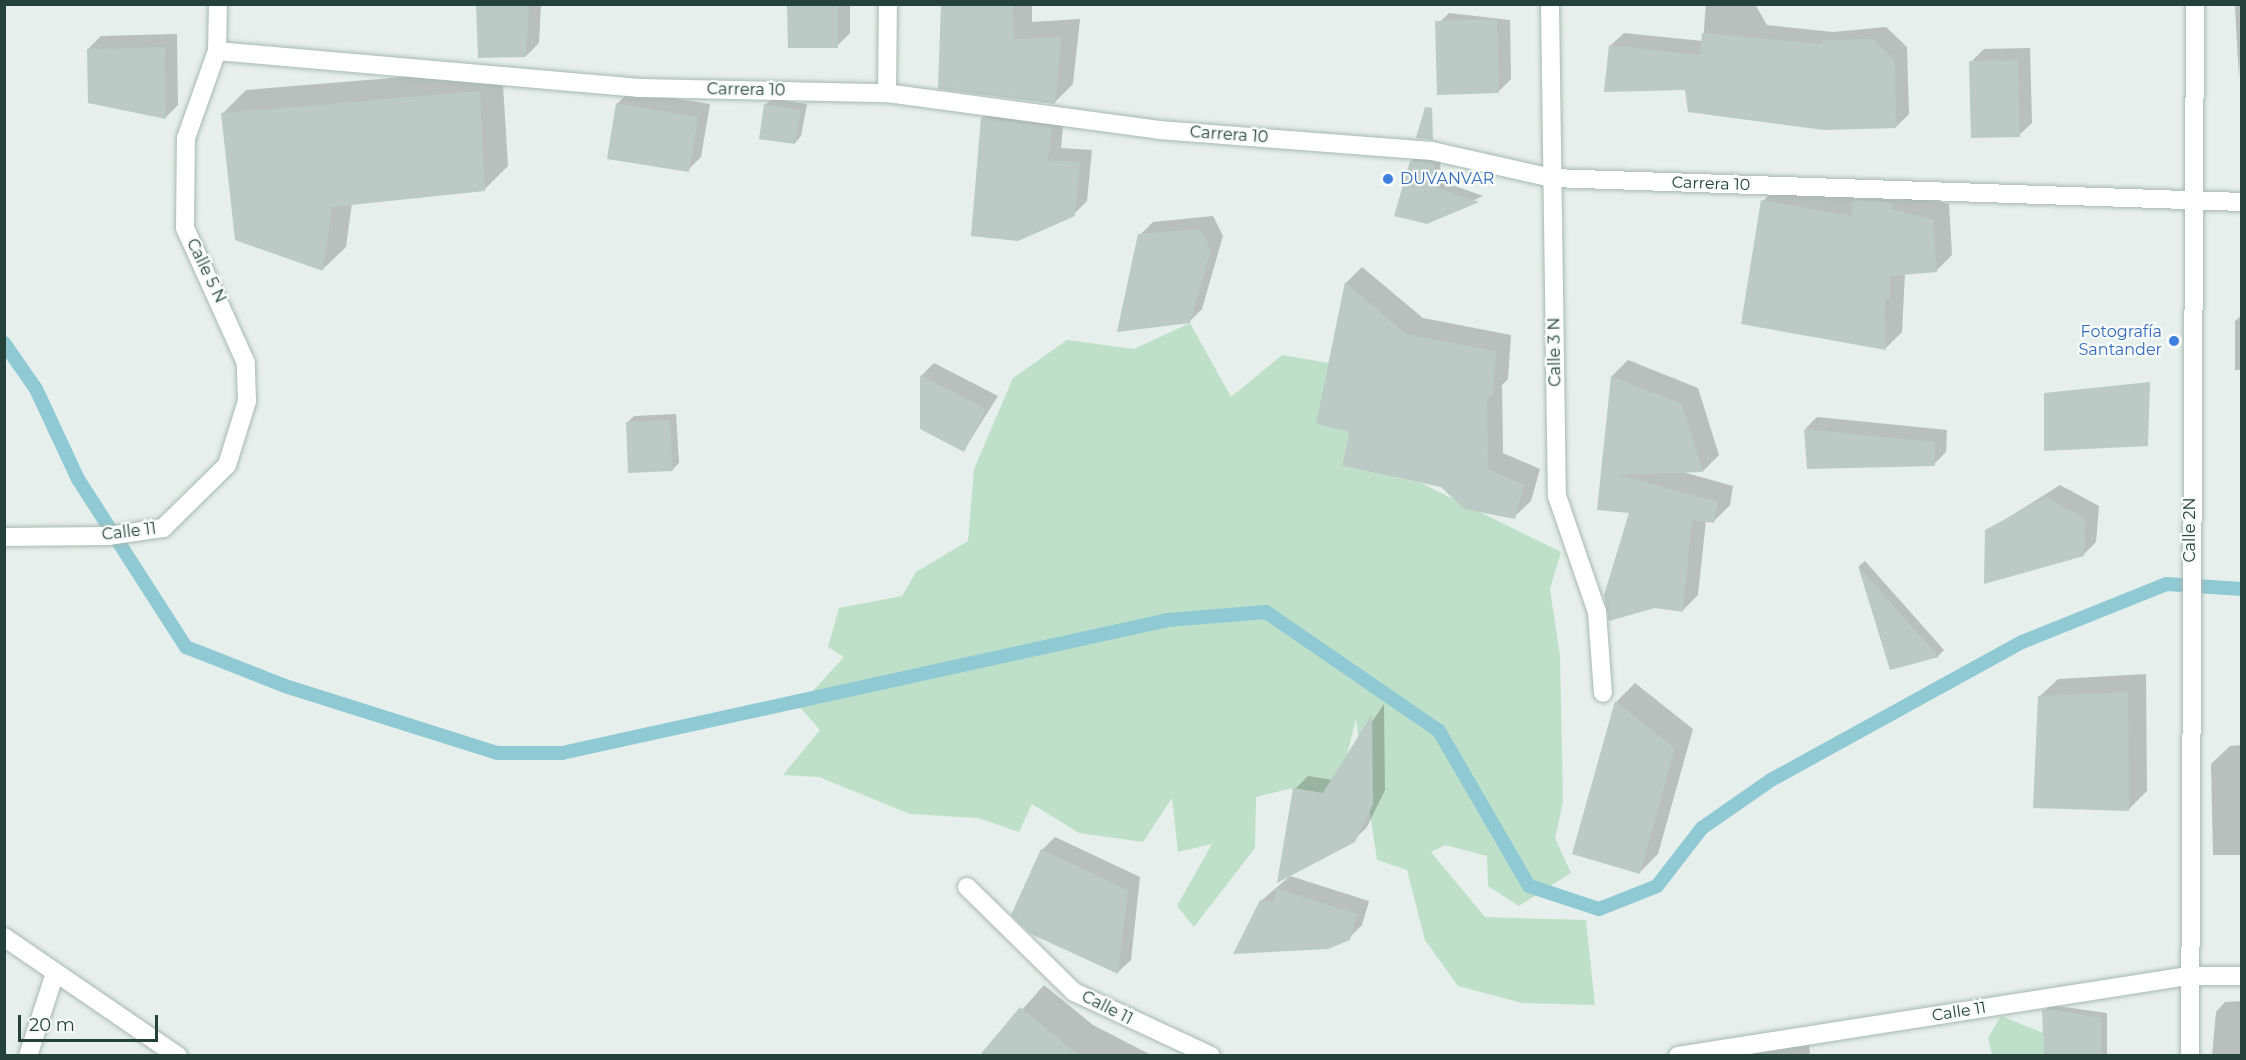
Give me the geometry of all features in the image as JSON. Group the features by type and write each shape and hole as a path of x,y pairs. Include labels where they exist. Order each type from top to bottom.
{"street":[{"name":"Calle 5 N","path":"218,4 217,51 186,138 185,228 246,363 247,401 227,465"},
{"path":"887,93 888,4"},
{"name":"Calle 3 N","path":"1550,4 1557,496 1597,612 1603,693"},
{"name":"Calle 2N","path":"2190,1056 2187,976 2195,4"},
{"name":"Carrera 10","path":"217,51 639,88 887,93 1159,130 1432,151 1552,178 2241,202"},
{"name":"Calle 11","path":"4,537 108,536 163,528 227,465"},
{"name":"Calle 11","path":"967,887 1074,992 1211,1056"},
{"path":"4,937 178,1056"},
{"path":"28,1056 55,973"},
{"name":"Calle 11","path":"1678,1056 2187,976 2241,976"}],"green space":[{"path":"1190,323 1231,397 1282,355 1329,363 1317,424 1349,432 1342,466 1421,483 1561,552 1550,589 1560,656 1563,802 1555,838 1571,873 1519,906 1488,886 1487,856 1445,845 1431,852 1485,917 1586,920 1595,1005 1522,1003 1458,986 1425,940 1407,870 1377,860 1356,719 1347,755 1323,793 1293,788 1256,797 1255,848 1194,927 1177,906 1212,844 1178,852 1172,798 1143,842 1079,833 1032,804 1019,832 978,818 910,814 819,777 783,775 820,730 799,706 844,657 828,647 839,608 902,596 916,572 968,541 974,469 1013,378 1067,340 1134,349"},
{"path":"2001,1016 2043,1033 2044,1055 1992,1055 1988,1038"}],"building":[{"path":"476,4 529,4 526,57 478,58"},
{"path":"787,4 838,4 838,48 788,48"},
{"path":"941,4 1013,4 1014,39 1062,37 1055,104 938,89"},
{"path":"1497,19 1499,93 1437,95 1435,21"},
{"path":"1702,33 1823,44 1823,40 1873,39 1895,60 1896,128 1824,130 1688,112 1685,90 1604,92 1609,45 1700,55"},
{"path":"165,47 166,119 88,103 87,49"},
{"path":"2018,60 2020,137 1971,138 1969,61"},
{"path":"480,91 485,191 332,207 323,271 235,240 221,113"},
{"path":"616,103 698,117 689,172 607,159"},
{"path":"764,104 801,110 795,144 759,139"},
{"path":"1425,107 1432,108 1433,140 1416,138"},
{"path":"981,117 1052,127 1048,160 1080,162 1075,216 1018,241 971,236"},
{"path":"1410,161 1434,163 1435,187 1479,202 1427,224 1394,216"},
{"path":"1761,200 1851,216 1853,200 1867,200 1892,203 1892,209 1933,220 1937,272 1890,276 1890,299 1885,298 1886,350 1741,324"},
{"path":"1200,229 1211,250 1190,323 1117,332 1138,234"},
{"path":"1345,282 1406,334 1496,351 1493,396 1487,397 1488,469 1524,485 1515,519 1464,509 1441,487 1342,466 1349,432 1316,424"},
{"path":"920,375 986,409 964,452 920,429"},
{"path":"1611,376 1682,404 1703,472 1620,475 1718,502 1714,523 1692,520 1683,612 1655,608 1609,621 1604,595 1629,513 1597,510"},
{"path":"2150,382 2148,446 2044,451 2044,393"},
{"path":"670,420 673,471 628,473 626,422"},
{"path":"1804,429 1935,442 1935,466 1807,469"},
{"path":"2046,497 2086,519 2084,556 1984,584 1985,530"},
{"path":"1858,566 1939,657 1890,670"},
{"path":"2128,692 2129,811 2033,808 2038,696"},
{"path":"1615,701 1675,748 1640,874 1572,854"},
{"path":"1372,714 1373,804 1355,842 1277,883 1293,788 1323,793"},
{"path":"1041,849 1128,890 1118,974 1031,934 1011,915"},
{"path":"1276,888 1357,914 1350,940 1328,949 1233,954 1260,900 1274,902"},
{"path":"1020,1007 1080,1056 979,1056"},
{"path":"2052,1009 2101,1018 2101,1056 2044,1056 2042,1010"}],"waterway":[{"path":"4,343 36,389 78,479 186,647 285,686 498,753 562,753 1168,620 1266,612 1439,731 1529,886 1599,909 1657,886 1702,828 1771,780 2022,642 2166,584 2242,589"}],"place":[{"name":"DUVANVAR","path":"1388,179"},
{"name":"Fotografía Santander","path":"2174,341"}]}
